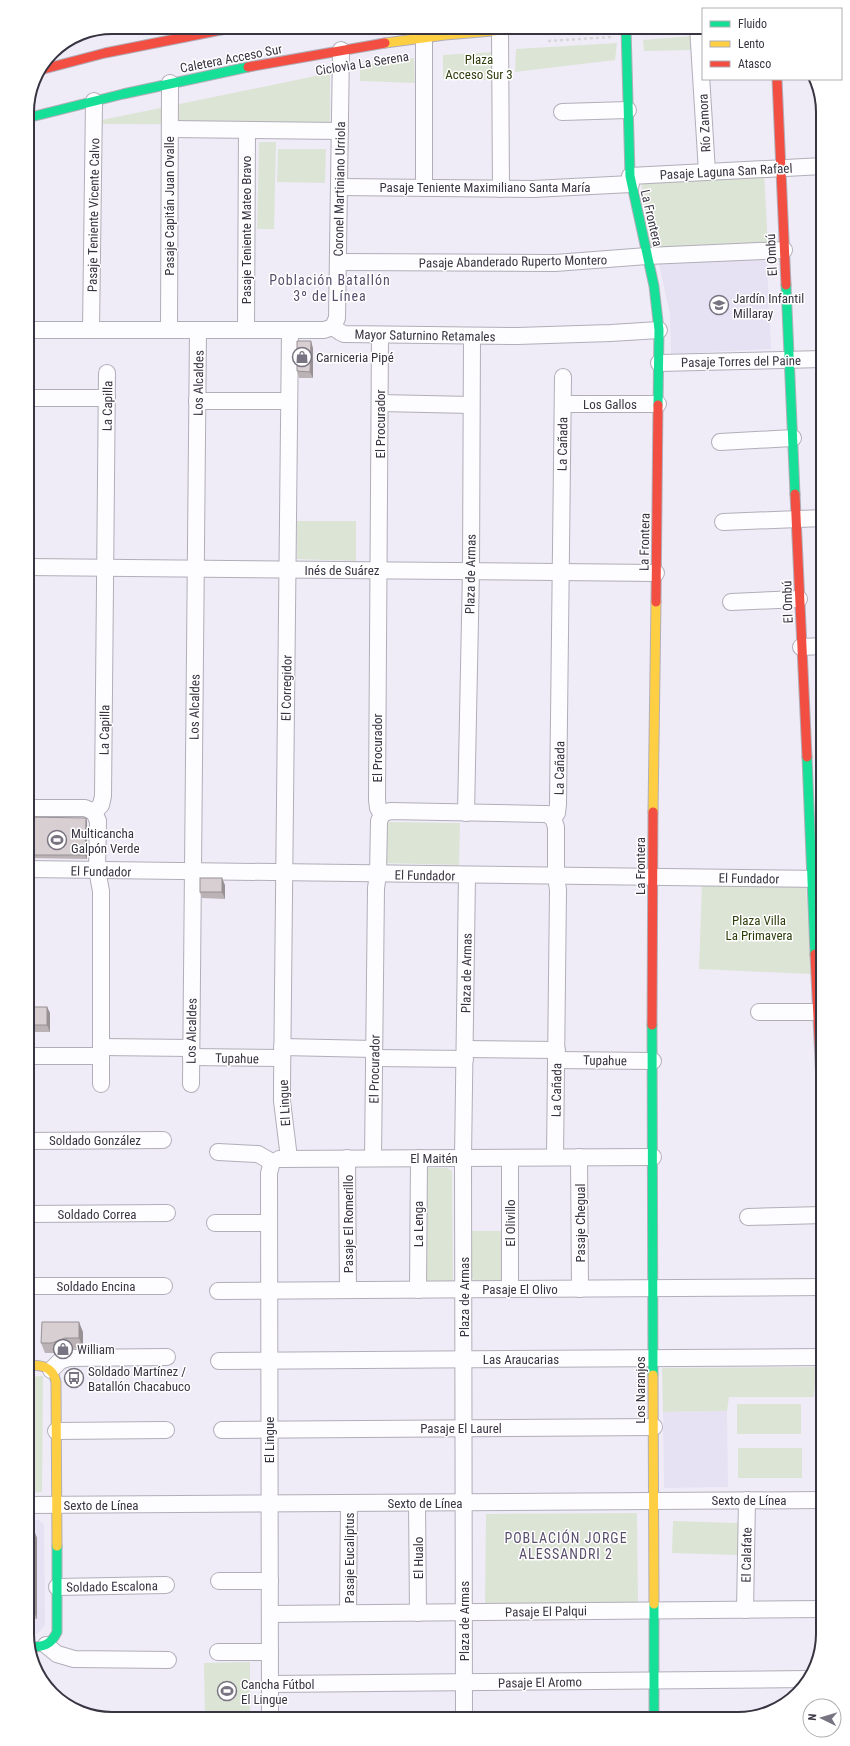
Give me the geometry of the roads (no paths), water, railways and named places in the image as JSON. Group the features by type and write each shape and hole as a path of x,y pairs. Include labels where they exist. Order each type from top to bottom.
{"main road":[{"path":"48,68 105,54 202,34"},
{"name":"Caletera Acceso Sur","path":"34,116 170,83 340,50 462,34"},
{"name":"La Frontera","path":"626,34 630,180 657,307 659,330 652,877 653,1061"},
{"name":"El Ombú","path":"777,80 801,647 816,864"},
{"name":"Los Naranjos","path":"653,1061 654,1712"},
{"path":"34,1365 42,1365 51,1370 56,1377 57,1506 57,1632 53,1640 46,1646 36,1647"}],"street":[{"path":"500,34 501,189"},
{"name":"Río Zamora","path":"698,34 707,172"},
{"path":"424,38 424,188"},
{"name":"Coronel Martiniano Urriola","path":"333,327 337,318 340,50"},
{"name":"Pasaje Capitán Juan Ovalle","path":"169,330 170,83"},
{"name":"Pasaje Teniente Vicente Calvo","path":"91,330 94,101"},
{"path":"562,112 628,110"},
{"path":"170,129 340,131"},
{"name":"Pasaje Teniente Mateo Bravo","path":"246,330 247,130"},
{"name":"Pasaje Laguna San Rafael","path":"630,180 707,172 816,166"},
{"name":"Pasaje Teniente Maximiliano Santa María","path":"339,187 501,189 565,188 630,180"},
{"name":"Pasaje Abanderado Ruperto Montero","path":"338,262 526,263 591,261 647,256 784,250"},
{"path":"34,330 327,330 333,327"},
{"name":"Mayor Saturnino Retamales","path":"333,327 344,334 472,336 563,335 659,330"},
{"name":"Los Alcaldes","path":"191,1084 198,330"},
{"name":"El Corregidor","path":"282,1053 290,330"},
{"name":"El Procurador","path":"373,1158 376,888 378,874 378,821 382,814 378,808 377,800 380,334"},
{"name":"Plaza de Armas","path":"466,813 472,336"},
{"name":"Pasaje Torres del Paine","path":"659,363 816,359"},
{"name":"La Capilla","path":"94,812 101,805 103,796 107,373"},
{"name":"La Cañada","path":"555,1158 558,890 556,876 556,827 553,818 557,813 558,804 563,377"},
{"path":"34,398 107,398"},
{"path":"198,401 289,401"},
{"path":"380,403 471,405"},
{"name":"Los Gallos","path":"563,404 658,404"},
{"path":"720,442 792,438"},
{"path":"723,522 816,518"},
{"name":"Inés de Suárez","path":"34,567 656,573"},
{"path":"731,602 800,599"},
{"path":"801,647 816,646"},
{"path":"34,808 85,808 94,812 98,821 97,870 101,891 101,1084"},
{"path":"382,814 390,811 543,814 553,818"},
{"name":"El Fundador","path":"34,869 816,879"},
{"name":"Plaza de Armas","path":"464,1712 463,1158 467,875"},
{"path":"759,1012 816,1012"},
{"name":"Tupahue","path":"34,1056 101,1052 465,1054 556,1055 653,1061"},
{"name":"El Lingue","path":"282,1053 282,1101 288,1158"},
{"name":"Soldado González","path":"34,1141 163,1140"},
{"path":"218,1152 258,1154 272,1162"},
{"name":"Pasaje Chegual","path":"579,1157 580,1288"},
{"name":"El Maitén","path":"272,1162 278,1159 288,1158 653,1157"},
{"name":"Pasaje El Romerillo","path":"347,1158 348,1290"},
{"name":"La Lenga","path":"418,1158 418,1290"},
{"name":"El Olivillo","path":"510,1158 510,1289"},
{"name":"El Lingue","path":"270,1712 269,1169 272,1162"},
{"name":"Soldado Correa","path":"34,1214 167,1213"},
{"path":"748,1217 816,1215"},
{"path":"215,1223 269,1223"},
{"name":"Soldado Encina","path":"34,1286 164,1286"},
{"name":"Pasaje El Olivo","path":"218,1291 816,1287"},
{"path":"51,1370 60,1361 69,1358 167,1357"},
{"name":"Las Araucarias","path":"219,1361 816,1357"},
{"name":"Pasaje El Laurel","path":"222,1430 654,1427"},
{"path":"56,1431 166,1430"},
{"name":"El Calafate","path":"745,1610 747,1500"},
{"name":"Sexto de Línea","path":"34,1505 816,1500"},
{"name":"Pasaje Eucaliptus","path":"348,1613 349,1503"},
{"name":"El Hualo","path":"417,1503 418,1613"},
{"path":"219,1581 270,1581"},
{"name":"Soldado Escalona","path":"57,1587 166,1585"},
{"name":"Pasaje El Palqui","path":"270,1614 816,1609"},
{"path":"46,1646 57,1654 74,1658 168,1660"},
{"path":"218,1652 270,1652"},
{"name":"Pasaje El Aromo","path":"270,1684 801,1679"}],"place":[{"name":"Jardín Infantil Millaray","path":"719,305"},
{"name":"Carniceria Pipé","path":"302,357"},
{"name":"Multicancha Galpón Verde","path":"57,840"},
{"name":"William","path":"63,1349"},
{"name":"Soldado Martínez / Batallón Chacabuco","path":"74,1378"},
{"name":"Cancha Fútbol El Lingue","path":"227,1691"}],"district":[{"name":"Población Batallón 3º de Línea","path":"330,288"},
{"name":"POBLACIÓN JORGE ALESSANDRI 2","path":"566,1546"}],"park label":[{"name":"Plaza Acceso Sur 3","path":"479,66"},
{"name":"Plaza Villa La Primavera","path":"759,928"}]}
